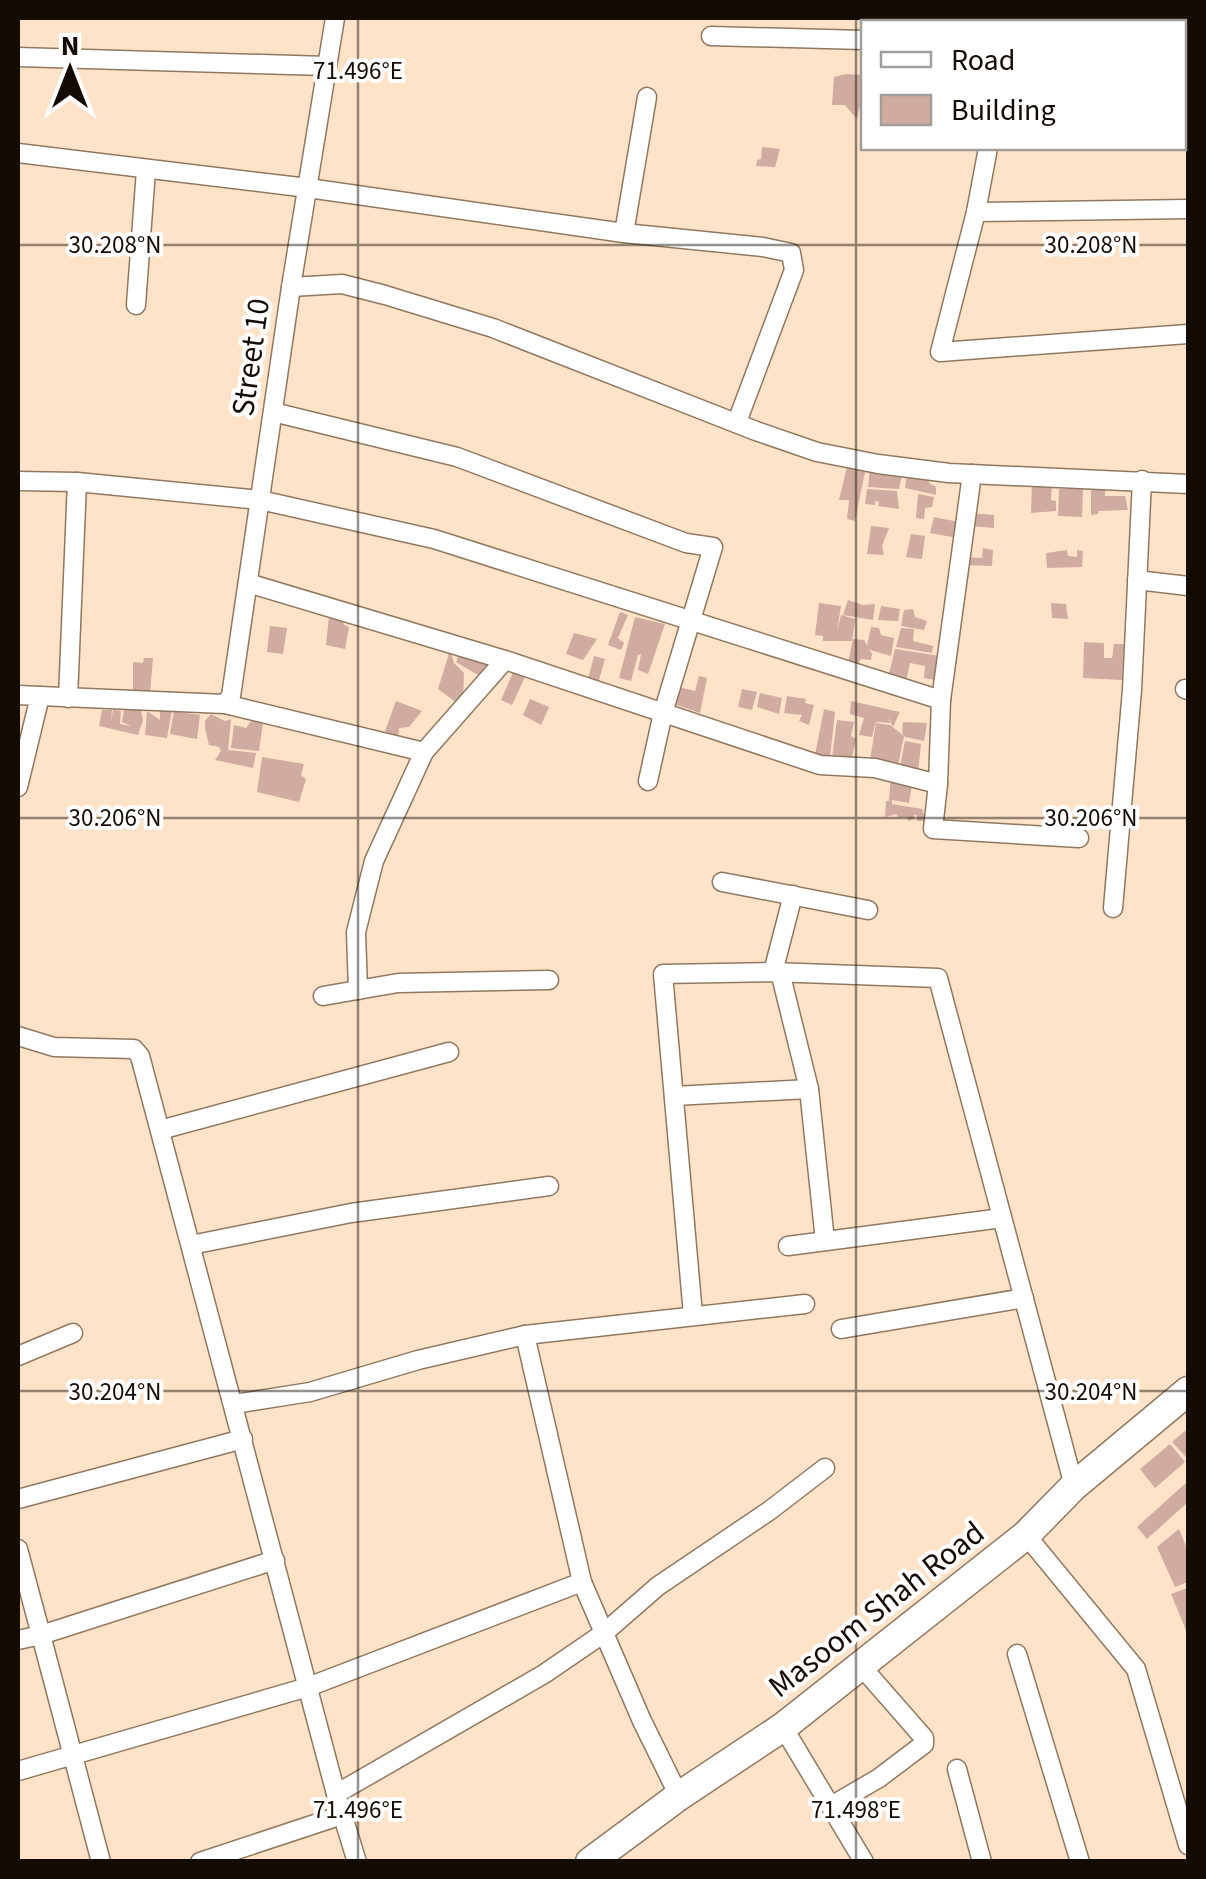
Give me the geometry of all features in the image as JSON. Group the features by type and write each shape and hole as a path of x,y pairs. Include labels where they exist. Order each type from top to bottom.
{"main road":[{"name":"Masoom Shah Road","path":"590,1862 784,1726 1026,1535 1074,1486 1188,1391"}],"street":[{"name":"Street 10","path":"225,704 231,696 335,18"},
{"path":"711,36 861,40"},
{"path":"18,57 327,66"},
{"path":"624,234 646,97"},
{"path":"988,150 940,352 1188,334"},
{"path":"18,152 791,253 794,270 737,422"},
{"path":"136,306 146,170"},
{"path":"976,212 1188,208"},
{"path":"291,287 342,284 385,294 493,328 817,452 878,464 972,474 1188,484"},
{"path":"272,412 457,457 686,543 713,547 663,712 648,781"},
{"path":"972,474 941,700 933,828 1079,838"},
{"path":"1114,908 1132,690 1142,480"},
{"path":"18,481 78,482 260,500 434,539 941,700"},
{"path":"68,698 78,482"},
{"path":"1137,580 1188,586"},
{"path":"248,583 505,660 820,765 874,768 938,784"},
{"path":"358,990 356,932 374,861 424,752 505,660"},
{"path":"18,695 225,704 424,752"},
{"path":"18,787 40,696"},
{"path":"722,882 868,910"},
{"path":"794,895 777,972 809,1089 825,1241"},
{"path":"693,1315 664,974 777,972 938,978 1074,1486"},
{"path":"323,996 398,983 549,980"},
{"path":"18,1036 54,1047 134,1049 140,1056 357,1862"},
{"path":"160,1130 449,1052"},
{"path":"674,1096 809,1089"},
{"path":"191,1245 351,1212 549,1186"},
{"path":"788,1246 1002,1218"},
{"path":"841,1330 1024,1298"},
{"path":"234,1404 310,1392 418,1360 524,1335 805,1304"},
{"path":"18,1356 74,1334"},
{"path":"524,1335 582,1582 679,1796"},
{"path":"18,1499 243,1440"},
{"path":"336,1794 544,1674 604,1634 658,1586 825,1468"},
{"path":"1026,1535 1136,1669 1188,1845"},
{"path":"18,1549 101,1862"},
{"path":"18,1640 275,1560"},
{"path":"18,1771 308,1687 582,1582"},
{"path":"1017,1654 1080,1862"},
{"path":"831,1806 924,1744 924,1738 860,1666"},
{"path":"784,1726 864,1862"},
{"path":"958,1769 982,1862"},
{"path":"200,1862 342,1815"}],"building":[{"path":"861,75 861,108 857,119 845,105 832,105 834,77"},
{"path":"762,147 780,149 775,167 756,166"},
{"path":"847,467 865,472 855,521 847,519 849,500 839,500"},
{"path":"870,469 903,470 899,489 868,487"},
{"path":"908,470 929,474 936,495 905,488"},
{"path":"1032,484 1052,484 1051,500 1056,501 1056,511 1031,513"},
{"path":"1091,488 1105,488 1105,496 1125,496 1128,510 1098,511 1091,515"},
{"path":"867,489 897,491 899,509 878,506 875,501 875,505 865,504"},
{"path":"1059,489 1083,489 1082,517 1058,516"},
{"path":"918,494 934,497 932,507 925,508 924,519 916,518"},
{"path":"970,513 994,515 994,528 970,526"},
{"path":"934,517 959,522 958,538 930,533"},
{"path":"871,526 889,528 882,546 884,555 867,554"},
{"path":"911,534 925,536 922,559 906,557"},
{"path":"983,548 993,550 992,566 962,565 963,557 982,558"},
{"path":"1067,550 1068,556 1077,557 1077,550 1083,551 1082,567 1047,568 1046,553"},
{"path":"848,600 875,604 873,620 843,615"},
{"path":"819,603 841,606 837,632 841,615 855,619 852,641 823,641 823,636 815,635"},
{"path":"1051,603 1066,604 1068,619 1052,618"},
{"path":"881,606 900,609 898,621 878,620"},
{"path":"913,609 915,617 927,621 924,630 901,626 904,610"},
{"path":"620,612 628,615 618,638 624,643 621,650 608,645"},
{"path":"329,616 342,618 349,627 345,649 326,645"},
{"path":"635,617 665,624 648,674 638,670 641,654 638,655 631,681 619,678"},
{"path":"270,626 287,628 283,654 267,652"},
{"path":"871,627 894,638 891,656 867,646"},
{"path":"901,628 914,629 913,641 933,646 932,653 896,647"},
{"path":"574,633 597,639 583,660 566,654"},
{"path":"853,639 864,640 872,654 871,660 861,659 854,670 847,668"},
{"path":"1084,642 1104,643 1104,658 1112,658 1114,644 1124,644 1122,680 1083,678"},
{"path":"895,649 940,656 936,680 924,678 925,666 910,663 906,682 888,678"},
{"path":"450,650 454,663 464,673 463,700 457,703 438,689"},
{"path":"461,651 493,663 478,675 456,662"},
{"path":"594,656 605,659 595,694 585,690"},
{"path":"144,658 153,658 150,694 133,693 133,662 143,663"},
{"path":"514,670 525,677 512,705 501,700"},
{"path":"699,676 707,678 700,713 671,703 674,686 695,691"},
{"path":"742,689 757,692 752,710 738,707"},
{"path":"760,693 782,698 779,714 757,707"},
{"path":"787,696 806,699 805,703 814,705 809,725 799,721 802,715 784,713"},
{"path":"530,699 549,707 541,725 523,715"},
{"path":"396,701 422,711 409,727 399,728 398,740 385,731"},
{"path":"851,701 900,712 893,727 888,717 890,723 876,722 872,737 859,735 864,718 850,714"},
{"path":"824,709 835,712 830,758 815,755"},
{"path":"102,710 112,710 111,721 113,710 121,711 120,724 131,726 122,722 124,710 141,710 143,720 138,735 99,726"},
{"path":"172,710 167,738 145,735 147,711 160,720 160,711"},
{"path":"174,711 200,715 197,739 170,734"},
{"path":"211,714 225,721 231,719 228,750 256,753 253,768 215,760 221,751 209,745 205,729"},
{"path":"837,720 854,722 851,736 856,739 851,761 832,758"},
{"path":"251,721 263,723 259,751 231,748 234,725 246,728"},
{"path":"903,722 927,723 924,741 905,737"},
{"path":"876,723 890,725 904,736 898,766 870,760"},
{"path":"905,741 921,744 918,773 899,772"},
{"path":"262,757 304,764 301,775 306,779 299,802 257,792"},
{"path":"891,774 912,785 909,803 889,800"},
{"path":"892,800 892,804 922,809 926,821 917,821 917,815 908,821 908,817 896,814 885,817 886,801"},
{"path":"1186,1430 1188,1433 1188,1459 1172,1442"},
{"path":"1170,1444 1185,1462 1155,1488 1140,1469"},
{"path":"1188,1481 1188,1502 1147,1539 1137,1527"},
{"path":"1179,1529 1188,1551 1188,1582 1175,1587 1157,1547"},
{"path":"1187,1588 1188,1591 1188,1635 1171,1594"}]}
